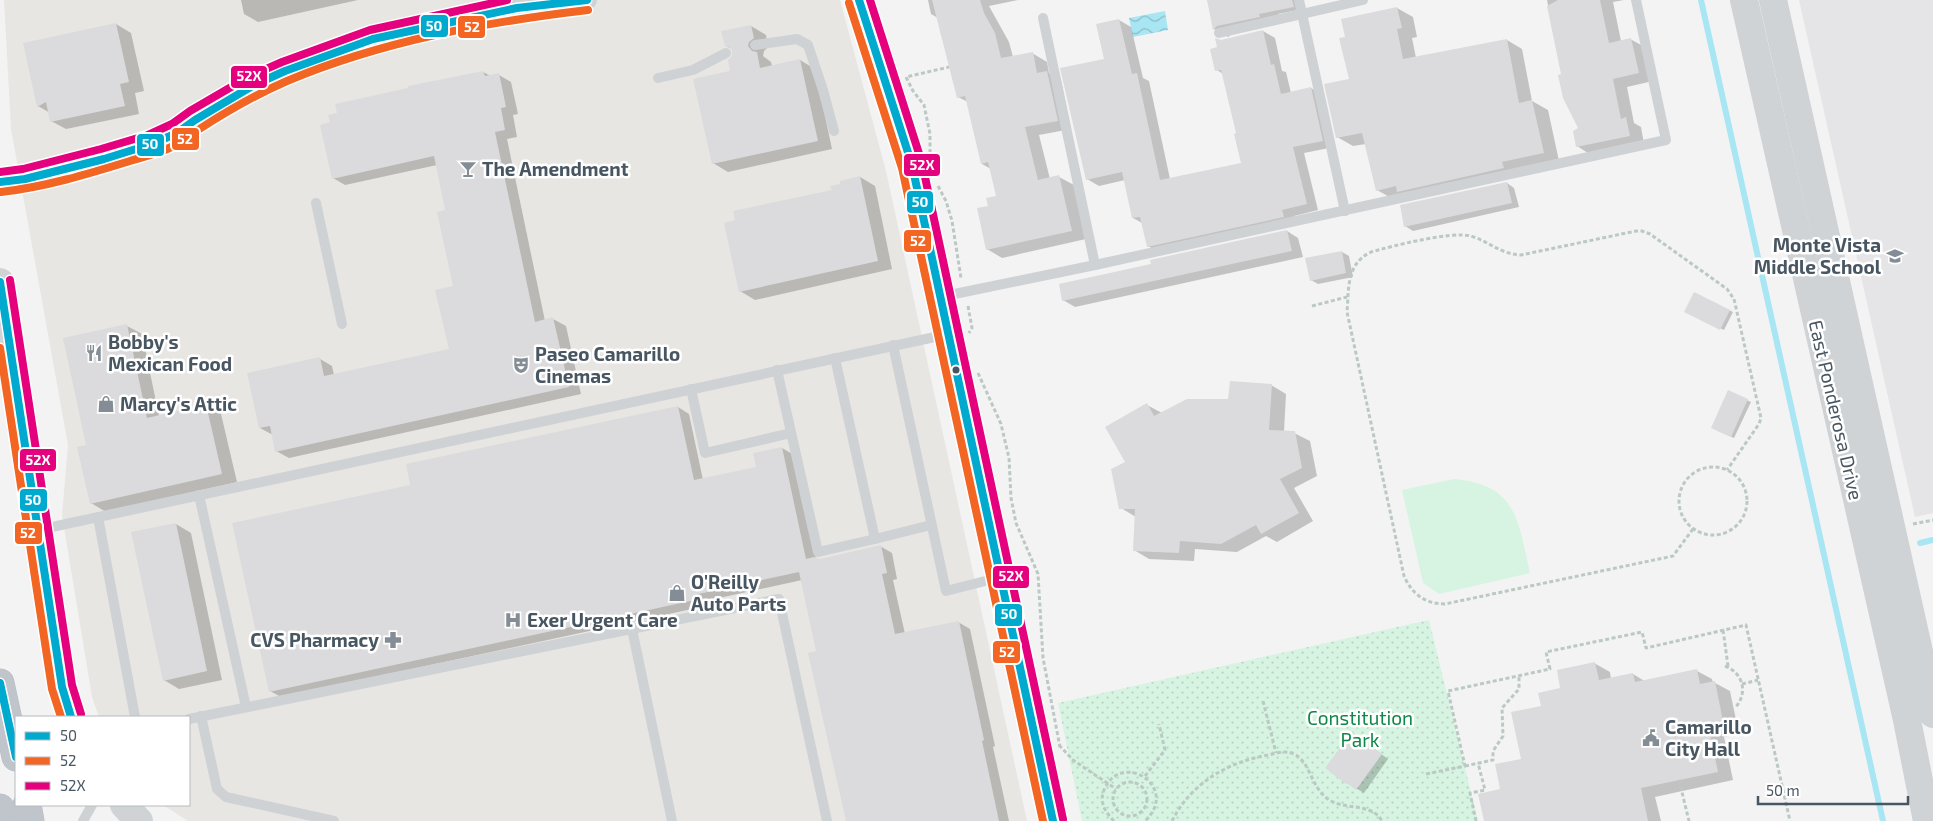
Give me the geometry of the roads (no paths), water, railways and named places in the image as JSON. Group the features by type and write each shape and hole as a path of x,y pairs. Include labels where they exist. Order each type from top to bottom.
{"highway":[{"path":"0,683 15,751"},
{"path":"27,806 30,821"},
{"path":"0,808 2,821"}],"main road":[{"name":"East Ponderosa Drive","path":"1744,0 1907,720 1927,821"},
{"name":"East Ponderosa Drive","path":"1773,0 1933,714"},
{"path":"0,282 62,687 71,716"},
{"path":"125,806 139,821"}],"street":[{"path":"0,182 25,179 104,160 152,144 177,133 195,120 254,85 285,70 373,38 517,8 588,0"},
{"path":"859,0 912,165 940,297 959,334 1001,577 1053,821"}],"lane":[{"path":"1299,0 1345,211"},
{"path":"1220,32 1363,0"},
{"path":"940,297 1095,266 1666,140 1636,0"},
{"path":"1043,18 1095,266"},
{"path":"755,45 797,39 808,45 834,131"},
{"path":"658,78 693,70 726,53"},
{"path":"316,203 342,324"},
{"path":"38,530 893,345 959,334"},
{"path":"893,345 946,591 1001,577"},
{"path":"835,358 874,538"},
{"path":"777,370 818,552 931,525"},
{"path":"691,389 705,454 791,433"},
{"path":"199,495 246,707"},
{"path":"98,517 135,716"},
{"path":"190,719 779,600 827,821"},
{"path":"632,629 672,821"},
{"path":"201,716 216,789 226,797 334,821"},
{"path":"83,821 91,806"}],"water":[{"path":"1165,11 1168,30 1133,37 1129,18"}],"waterway":[{"path":"1701,0 1883,821"},
{"path":"1920,543 1933,540"}],"place":[{"name":"The Amendment","path":"468,169"},
{"name":"Monte Vista Middle School","path":"1895,256"},
{"name":"Bobby's Mexican Food","path":"94,353"},
{"name":"Paseo Camarillo Cinemas","path":"521,365"},
{"name":"Marcy's Attic","path":"106,404"},
{"name":"O'Reilly Auto Parts","path":"677,593"},
{"name":"Exer Urgent Care","path":"513,620"},
{"name":"CVS Pharmacy","path":"393,640"},
{"name":"Camarillo City Hall","path":"1651,738"}],"park label":[{"name":"Constitution Park","path":"1360,729"}]}
